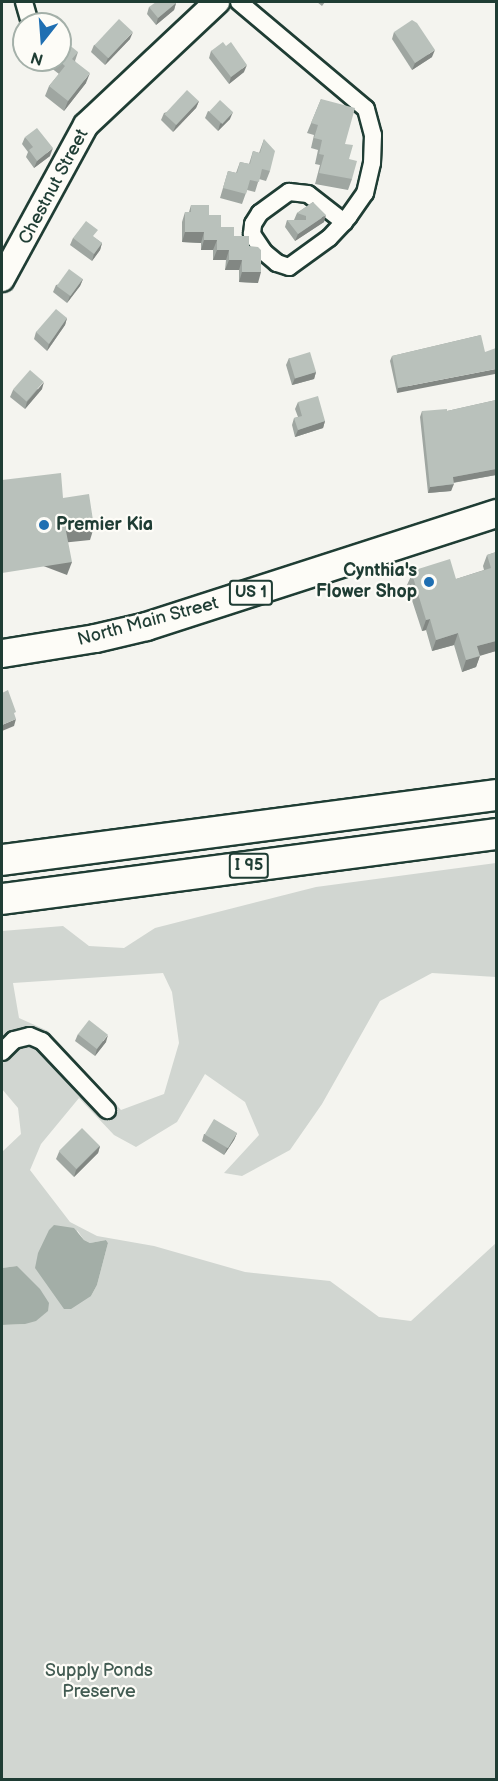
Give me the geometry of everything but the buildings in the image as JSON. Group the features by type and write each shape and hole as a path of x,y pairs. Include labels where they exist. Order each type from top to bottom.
{"highway":[{"name":"I 95","path":"2,860 496,795"},
{"name":"I 95","path":"2,899 496,834"}],"main road":[{"name":"North Main Street","path":"2,653 95,638 146,626 496,513"}],"street":[{"name":"Chestnut Street","path":"2,279 86,125 217,2"},
{"path":"239,2 366,110 373,135 372,163 365,193 344,222 329,237 289,267 277,263 264,252 252,234 253,224 260,213 289,192 308,194 344,222"},
{"path":"2,1052 14,1040 30,1036 42,1041 107,1110"}],"green space":[{"name":"Supply Ponds Preserve","path":"496,863 496,977 432,973 380,1001 322,1104 290,1150 242,1176 224,1173 259,1135 245,1102 205,1074 177,1122 136,1147 114,1135 79,1098 41,1144 30,1170 70,1222 97,1236 154,1246 245,1272 330,1281 379,1317 411,1321 496,1243 496,1779 2,1779 2,1325 25,1324 17,1266 2,1268 2,1152 21,1134 18,1108 2,1089 2,931 63,926 89,946 124,948 155,928 316,887","holes":["163,973 172,992 179,1043 164,1094 121,1110 48,1031 19,1018 13,983","77,1230 84,1240 90,1243 106,1240 108,1243 97,1285 91,1296"]}],"shaded area":[{"path":"54,1225 74,1228 84,1240 90,1243 106,1240 108,1243 97,1285 91,1296 71,1309 64,1309 35,1268 38,1253 49,1230"},
{"path":"17,1266 40,1289 49,1303 48,1311 36,1321 2,1325 2,1268"}],"place":[{"name":"Premier Kia","path":"44,525"},
{"name":"Cynthia's Flower Shop","path":"429,582"}]}
